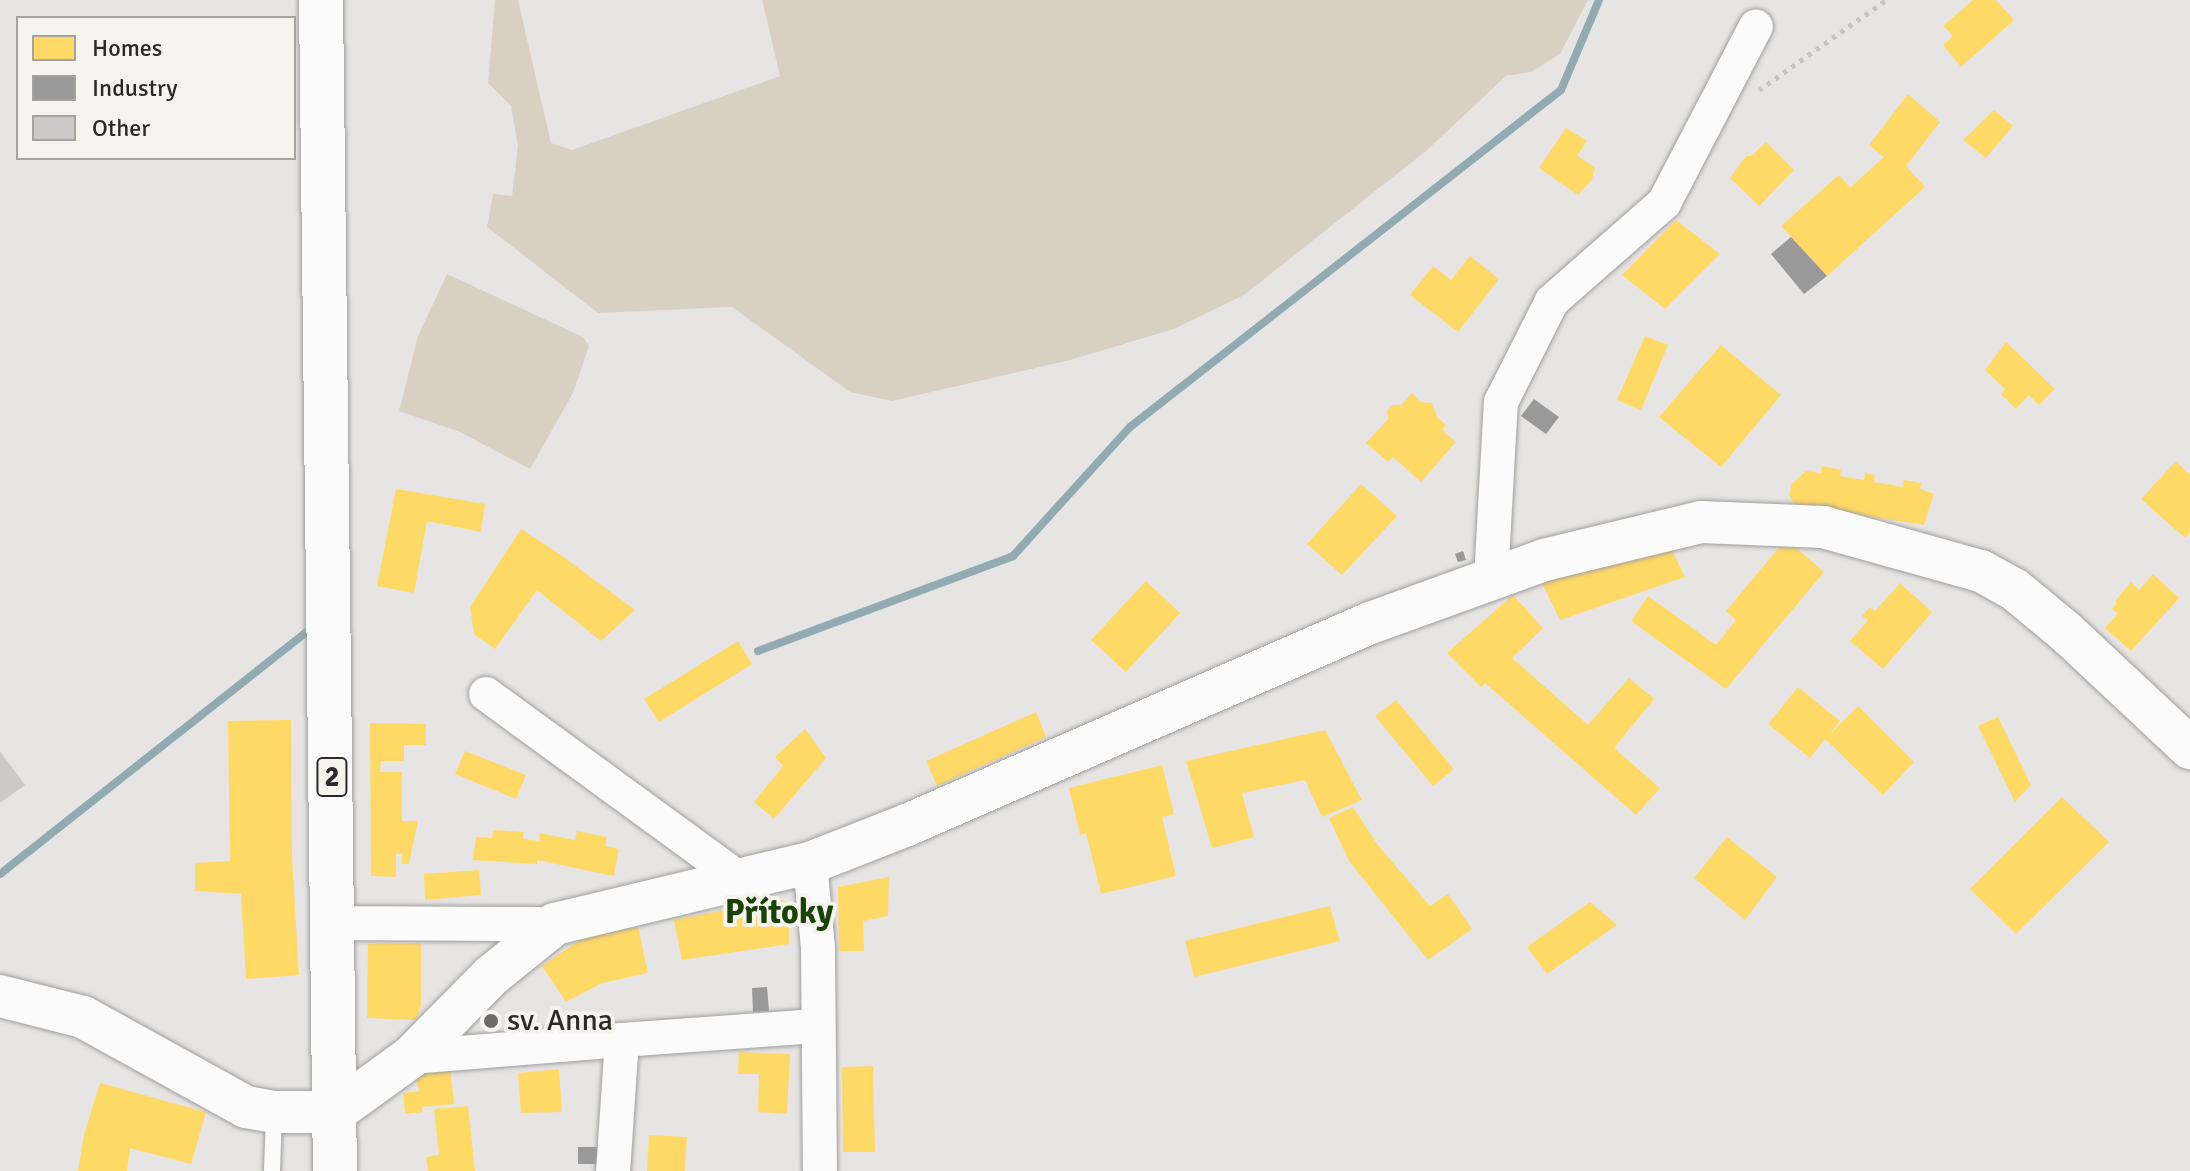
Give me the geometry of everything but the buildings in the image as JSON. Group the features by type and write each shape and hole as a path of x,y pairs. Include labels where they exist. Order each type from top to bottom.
{"main road":[{"name":"2","path":"321,0 335,1171"}],"street":[{"path":"1491,579 1501,402 1552,301 1664,203 1756,26"},
{"path":"333,923 555,924 810,863 922,819 1370,623 1544,560 1701,522 1823,527 1981,571 2014,589 2066,632 2190,748"},
{"path":"486,694 742,881"},
{"path":"810,863 818,948 816,1026 820,1171"},
{"path":"0,996 83,1017 232,1101 274,1112 335,1112 411,1057 492,975 555,924"},
{"path":"411,1057 816,1026"},
{"path":"613,1171 622,1040"}],"lane":[{"path":"272,1171 274,1112"}],"path":[{"path":"1750,96 1886,0"}],"shaded area":[{"path":"495,0 518,0 551,143 572,150 780,76 762,0 1588,0 1560,54 1531,72 1506,76 1426,151 1244,295 1174,329 1070,360 892,401 850,392 732,307 598,313 487,227 493,194 512,196 518,145 511,106 488,83"},
{"path":"447,274 583,337 589,346 573,393 530,469 460,432 399,411 418,336"}],"waterway":[{"path":"758,651 1013,556 1130,427 1561,90 1599,0"},
{"path":"0,874 306,632"}],"place":[{"name":"sv. Anna","path":"491,1021"}],"district":[{"name":"Přítoky","path":"779,913"}]}
